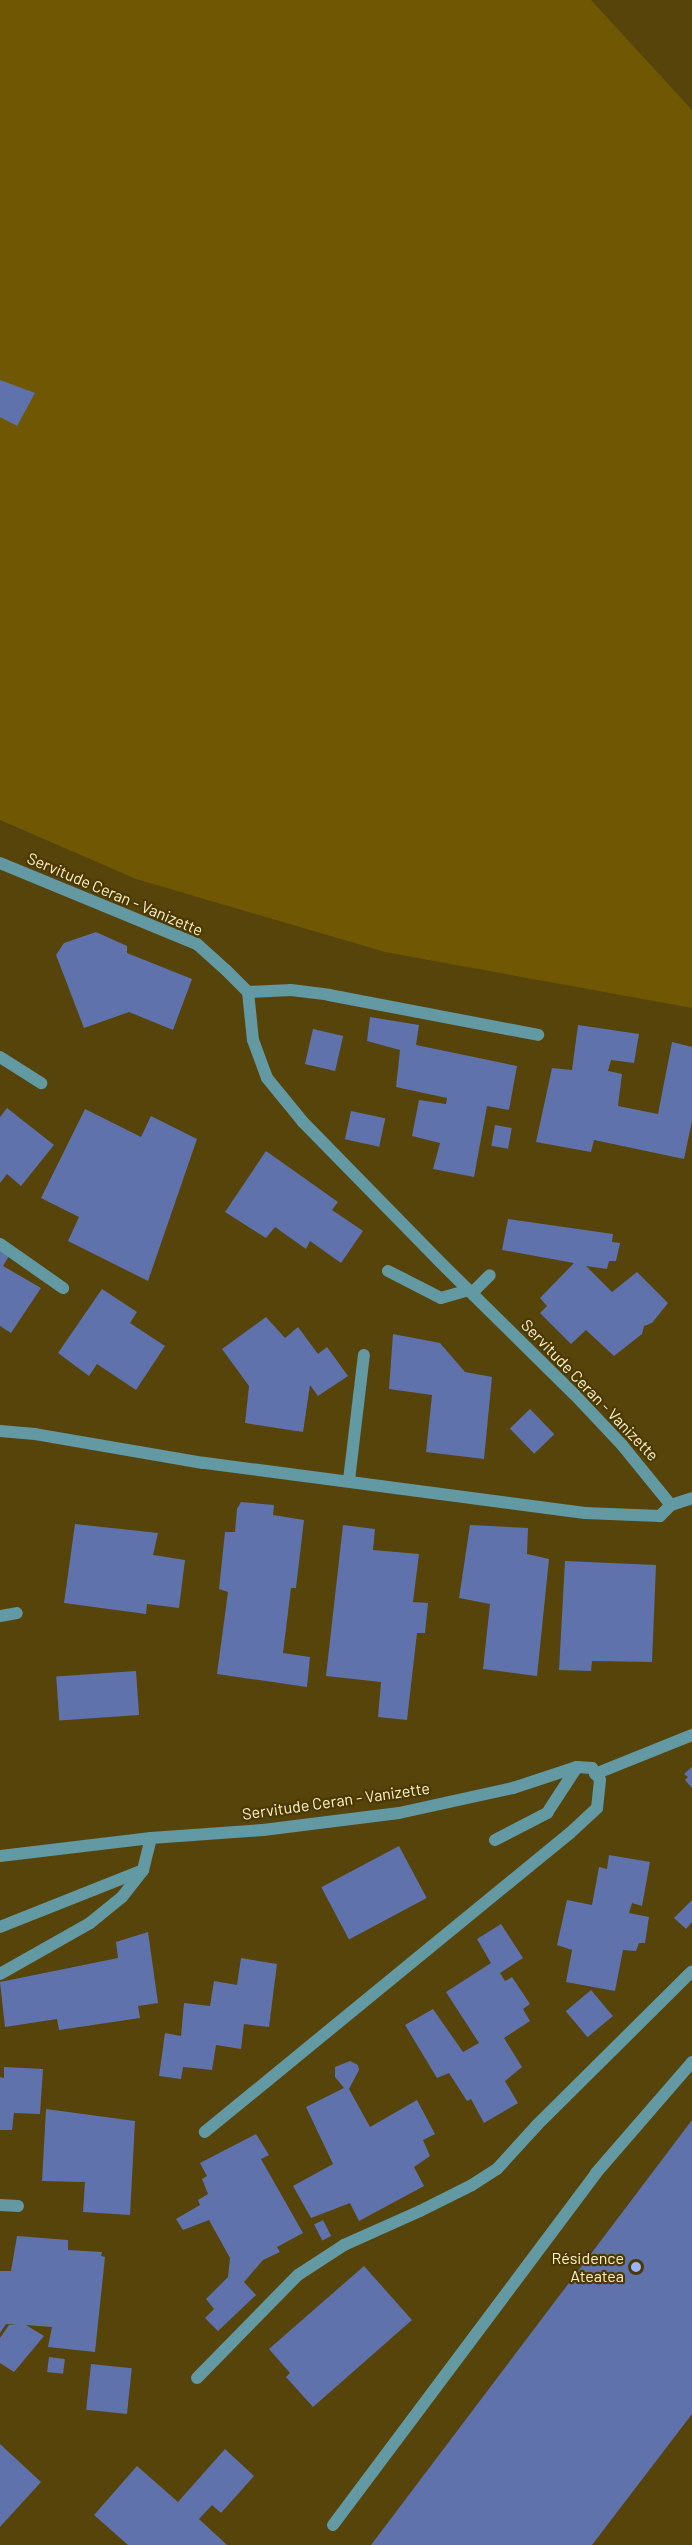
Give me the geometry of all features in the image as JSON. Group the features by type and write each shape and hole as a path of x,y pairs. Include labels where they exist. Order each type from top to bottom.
{"street":[{"name":"Servitude Ceran - Vanizette","path":"0,863 197,944 248,992 253,1040 267,1078 303,1122 598,1419 671,1505"},
{"path":"248,992 291,990 319,994 538,1035"},
{"path":"0,1057 41,1083"},
{"path":"0,1244 63,1288"},
{"path":"388,1271 441,1298 471,1292 490,1275"},
{"path":"349,1480 364,1355"},
{"path":"0,1431 34,1434 193,1461 585,1513 660,1516 671,1505 692,1498"},
{"path":"0,1616 17,1613"},
{"path":"595,1774 692,1735"},
{"name":"Servitude Ceran - Vanizette","path":"0,1856 151,1838 263,1830 399,1813 513,1788 578,1767"},
{"path":"205,2132 541,1857 597,1808 600,1780 592,1768 578,1767 547,1813 495,1840"},
{"path":"0,1974 90,1923 122,1897 143,1870 151,1838"},
{"path":"0,1927 143,1870"},
{"path":"197,2378 298,2275 344,2245 451,2196 497,2169 537,2125 692,1971"},
{"path":"333,2525 596,2173 692,2062"},
{"path":"0,2205 18,2206"}],"shaded area":[{"path":"0,0 591,0 692,110 692,1008 385,952 136,879 0,820"}],"building":[{"path":"0,380 35,393 17,426 0,417"},
{"path":"96,932 127,946 127,953 192,979 173,1030 129,1012 84,1028 56,955 64,943"},
{"path":"370,1017 419,1025 416,1045 517,1066 509,1110 487,1106 474,1177 433,1169 440,1143 412,1136 419,1100 446,1104 447,1098 396,1087 400,1050 367,1041"},
{"path":"578,1025 639,1034 634,1063 611,1060 608,1071 622,1074 618,1106 658,1114 672,1042 692,1047 692,1121 684,1159 594,1140 591,1152 536,1142 552,1068 572,1070"},
{"path":"313,1029 343,1036 335,1071 305,1064"},
{"path":"7,1108 54,1145 21,1186 7,1174 0,1183 0,1117"},
{"path":"85,1109 141,1137 151,1116 197,1139 148,1281 68,1241 79,1217 41,1198"},
{"path":"351,1111 385,1118 379,1147 345,1139"},
{"path":"495,1125 512,1128 508,1149 491,1146"},
{"path":"266,1151 338,1202 332,1210 363,1231 341,1263 310,1241 306,1249 275,1227 266,1238 225,1212"},
{"path":"508,1219 613,1234 612,1242 620,1243 616,1261 609,1261 607,1269 586,1266 612,1292 637,1272 668,1303 652,1323 644,1326 642,1334 614,1356 586,1330 571,1344 540,1313 547,1306 540,1298 574,1263 502,1250"},
{"path":"0,1248 10,1254 3,1266 41,1288 11,1333 0,1326"},
{"path":"102,1289 137,1312 130,1323 165,1346 136,1390 97,1364 89,1376 58,1353"},
{"path":"266,1317 285,1338 298,1327 318,1354 327,1347 348,1376 318,1396 310,1385 303,1432 245,1423 249,1386 222,1349"},
{"path":"393,1334 440,1343 465,1372 492,1377 484,1459 426,1452 432,1395 389,1389"},
{"path":"530,1409 554,1434 534,1454 510,1428"},
{"path":"241,1502 274,1505 273,1515 304,1520 296,1588 291,1588 283,1653 310,1657 307,1687 217,1674 228,1592 219,1589 225,1532 235,1532 237,1509"},
{"path":"75,1524 158,1533 153,1555 185,1560 179,1608 147,1604 146,1614 64,1603"},
{"path":"343,1525 375,1529 373,1550 419,1554 413,1602 428,1603 425,1633 417,1633 407,1720 378,1717 381,1682 326,1676"},
{"path":"470,1525 528,1528 527,1554 549,1559 537,1676 483,1669 490,1604 459,1598"},
{"path":"565,1561 656,1565 652,1662 592,1661 591,1671 559,1670"},
{"path":"136,1671 139,1715 59,1720 56,1677"},
{"path":"692,1767 692,1788 685,1780 688,1777 684,1774"},
{"path":"399,1846 427,1898 349,1939 321,1887"},
{"path":"609,1855 650,1862 642,1906 632,1903 629,1913 649,1917 645,1943 639,1943 636,1951 623,1950 615,1991 566,1982 572,1950 557,1945 567,1900 592,1905 599,1867 607,1869"},
{"path":"692,1900 692,1922 686,1929 674,1918"},
{"path":"501,1924 523,1958 500,1973 505,1981 512,1977 530,2004 523,2009 530,2021 504,2038 522,2067 505,2081 518,2103 484,2123 471,2099 467,2101 449,2073 437,2078 405,2025 433,2009 463,2052 479,2043 446,1992 491,1963 477,1939"},
{"path":"148,1932 158,2003 138,2006 140,2018 59,2030 57,2019 5,2027 0,1982 118,1958 116,1942"},
{"path":"241,1958 277,1964 269,2027 244,2024 241,2049 216,2045 212,2070 183,2067 181,2079 159,2076 165,2033 181,2036 184,2003 210,2006 214,1981 237,1985"},
{"path":"591,1990 613,2016 588,2037 566,2011"},
{"path":"350,2061 358,2065 359,2070 349,2089 370,2127 417,2100 435,2134 423,2140 430,2156 414,2167 424,2186 359,2221 350,2203 311,2218 293,2186 333,2164 306,2107 344,2088 335,2077 335,2067"},
{"path":"4,2067 43,2069 40,2114 14,2113 12,2130 0,2130 0,2077 4,2078"},
{"path":"46,2109 135,2121 130,2215 83,2212 85,2182 42,2181"},
{"name":"Résidence Ateatea","path":"692,2120 692,2414 592,2545 371,2545"},
{"path":"256,2134 269,2155 261,2159 303,2233 277,2247 280,2252 263,2260 244,2282 256,2295 218,2331 205,2318 214,2309 206,2299 228,2277 230,2258 209,2220 183,2230 176,2219 200,2205 198,2200 208,2194 202,2179 207,2176 200,2163"},
{"path":"323,2220 331,2236 322,2241 314,2225"},
{"path":"17,2236 68,2240 68,2250 102,2252 101,2256 105,2257 95,2352 48,2347 52,2327 26,2325 44,2336 14,2372 0,2363 0,2338 9,2325 18,2325 6,2324 0,2333 0,2271 11,2271"},
{"path":"364,2266 412,2320 313,2407 286,2377 290,2373 269,2349"},
{"path":"49,2357 65,2359 63,2374 47,2372"},
{"path":"91,2364 132,2368 127,2414 86,2410"},
{"path":"0,2444 41,2482 0,2527"},
{"path":"225,2449 254,2476 221,2513 212,2505 199,2519 227,2545 128,2545 94,2515 137,2466 178,2502"}],"place":[{"name":"Résidence Ateatea","path":"636,2267"}]}
